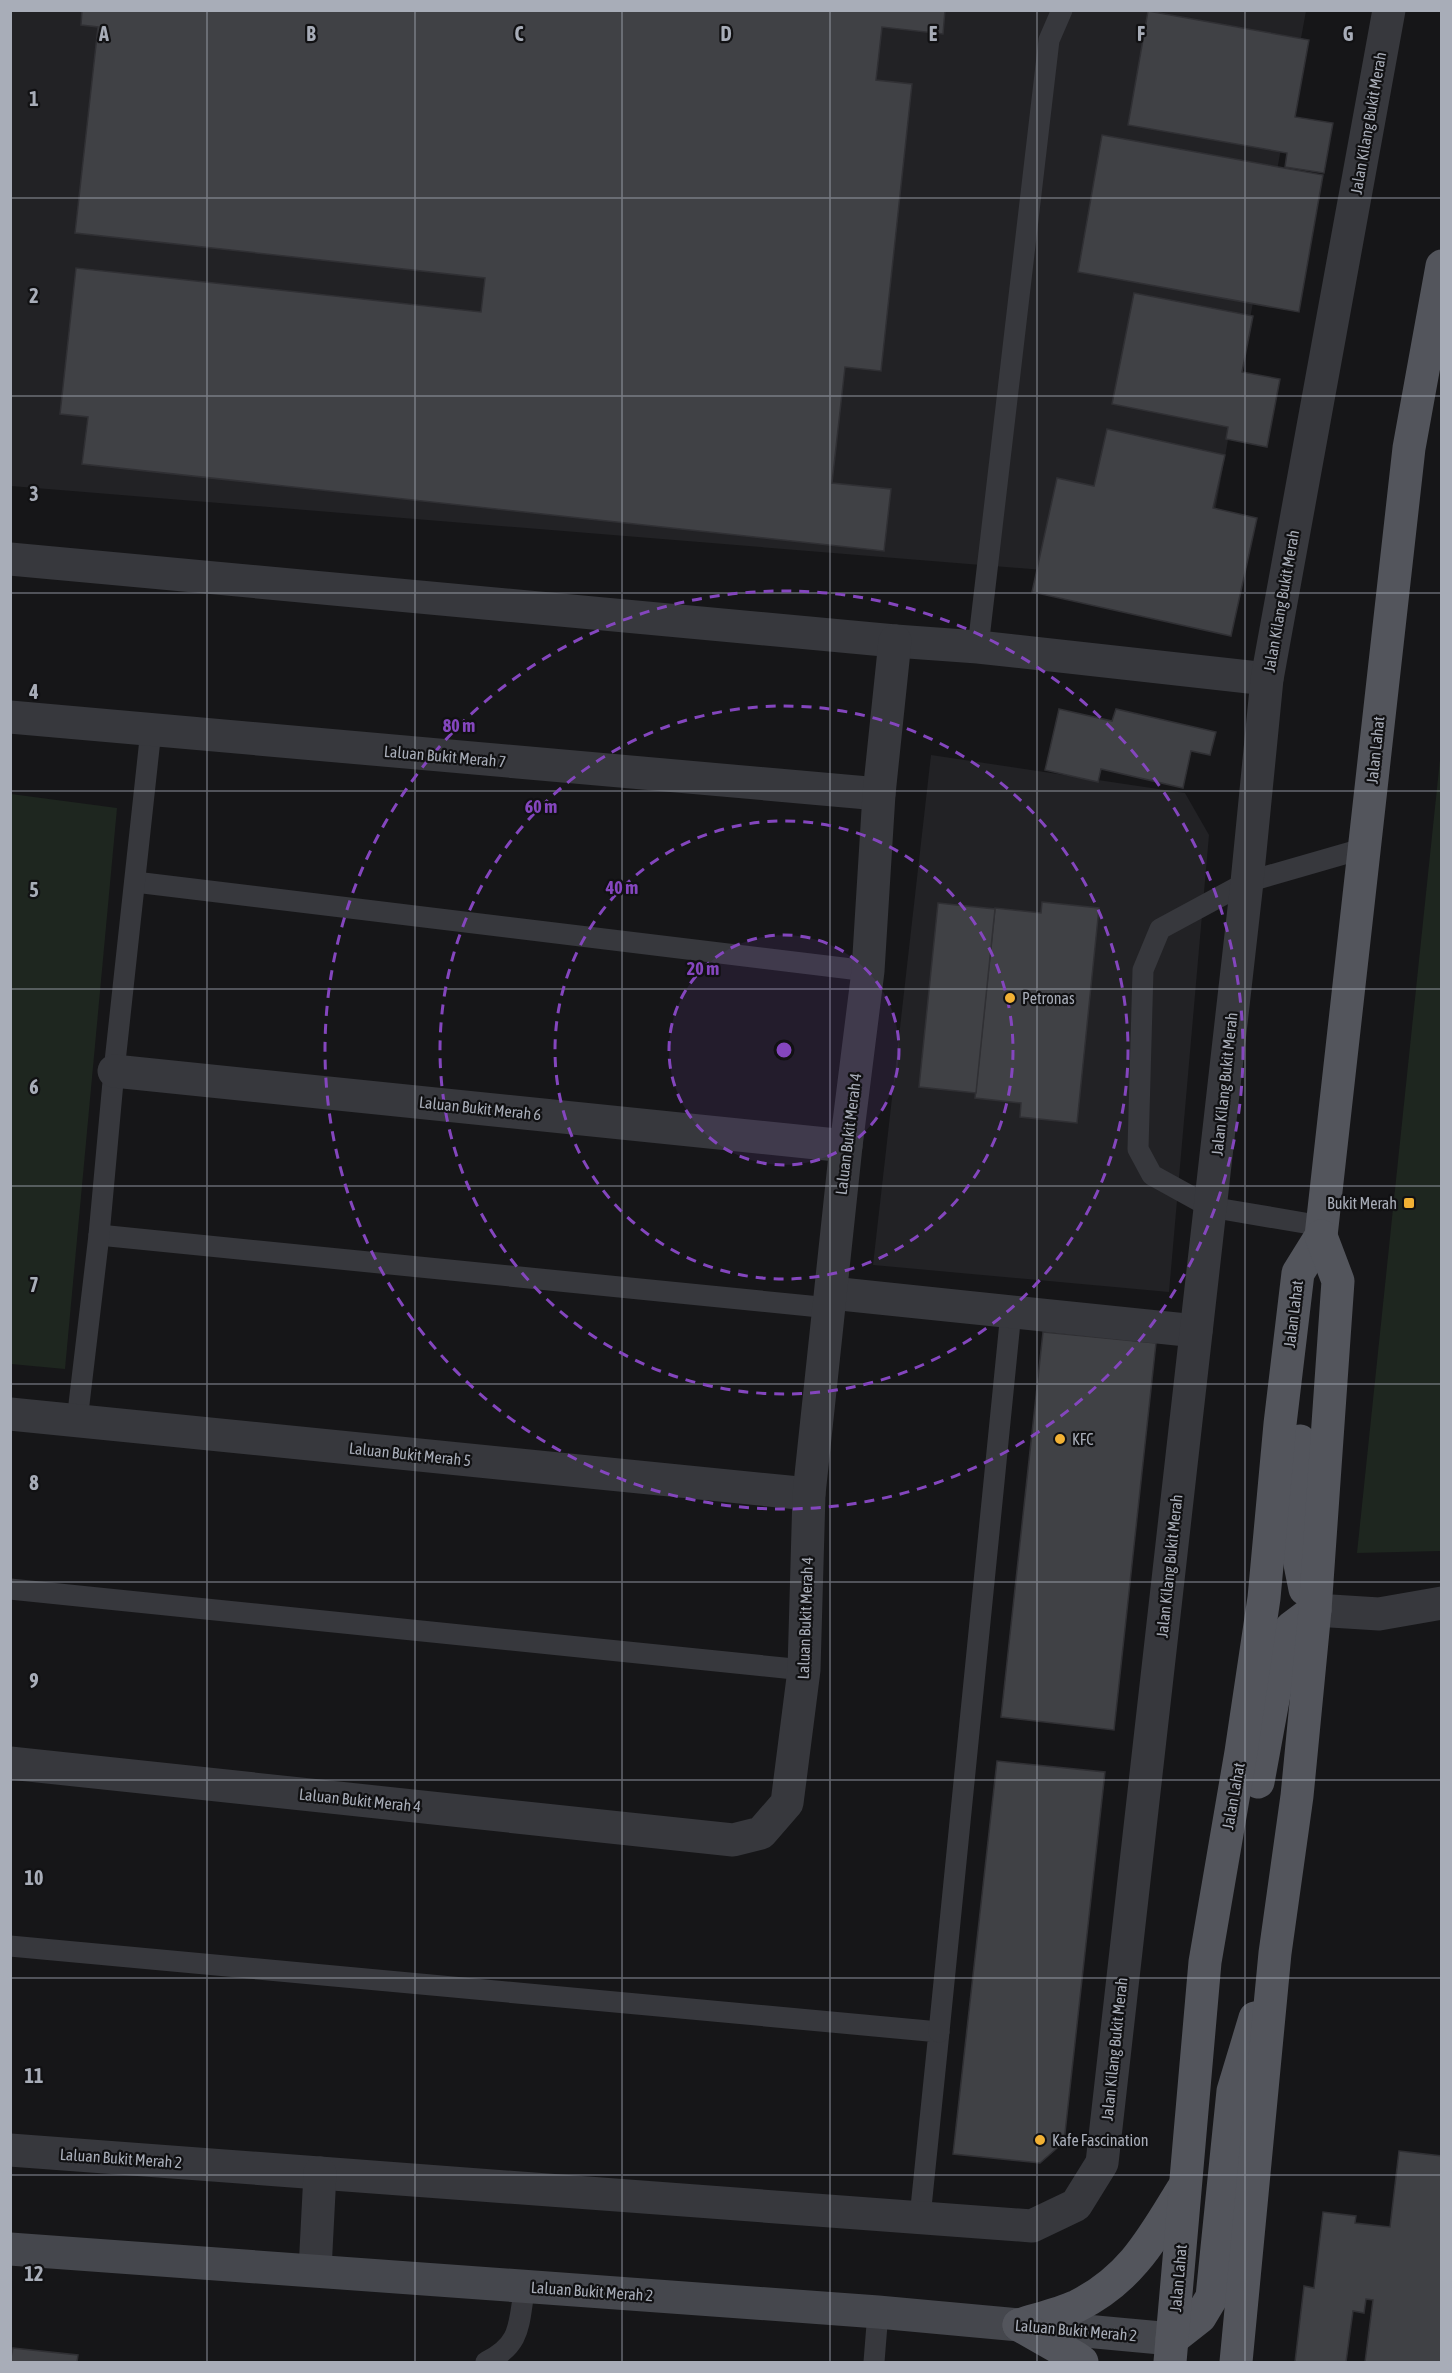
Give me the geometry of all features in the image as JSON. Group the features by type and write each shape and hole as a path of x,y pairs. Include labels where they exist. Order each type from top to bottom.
{"main road":[{"name":"Jalan Lahat","path":"1177,2355 1186,2183 1205,1962 1241,1752 1264,1598 1280,1424 1298,1273 1322,1231 1409,448 1442,266"},
{"name":"Jalan Lahat","path":"1236,2362 1275,1953 1297,1796 1315,1610 1338,1281 1322,1231"},
{"path":"1205,1962 1247,1833 1282,1651 1291,1628 1315,1610 1302,1583 1295,1539 1306,1334 1298,1273"},
{"path":"1177,2355 1212,2297 1233,2091 1275,1953"},
{"path":"1019,2325 1076,2306 1112,2285 1149,2246 1186,2183"},
{"path":"1019,2325 1082,2362"}],"street":[{"name":"Jalan Kilang Bukit Merah","path":"1102,2163 1247,882 1267,679 1389,10"},
{"path":"10,559 978,647 1267,679"},
{"name":"Laluan Bukit Merah 4","path":"10,1763 733,1840 761,1833 787,1803 804,1670 809,1494 846,1146 868,971 879,794 895,641"},
{"name":"Laluan Bukit Merah 7","path":"10,717 879,794"},
{"name":"Laluan Bukit Merah 6","path":"114,1071 846,1146"},
{"path":"831,1300 1011,1312 1196,1331"},
{"name":"Laluan Bukit Merah 5","path":"10,1414 809,1494"},
{"path":"1315,1610 1379,1614 1442,1603"},
{"name":"Laluan Bukit Merah 2","path":"10,2150 1032,2226 1076,2205 1102,2163"},
{"path":"315,2270 320,2173"},
{"name":"Laluan Bukit Merah 2","path":"10,2249 878,2312 1019,2325 1177,2355"}],"lane":[{"path":"978,647 1050,40 1062,10"},
{"path":"77,1421 99,1235 114,1071 151,730"},
{"path":"1322,1231 1210,1207 1152,1175 1138,1149 1143,969 1160,928 1247,882 1365,848"},
{"path":"135,882 868,971"},
{"path":"99,1235 831,1300"},
{"path":"920,2217 1011,1312"},
{"path":"10,1589 804,1670"},
{"path":"10,1946 939,2032"},
{"path":"486,2362 501,2355 515,2339 525,2286"},
{"path":"874,2362 878,2312"}],"shaded area":[{"path":"10,11 1306,11 1202,583 11,486"},
{"path":"1441,750 1441,1551 1357,1553"},
{"path":"931,755 1185,793 1209,835 1169,1292 873,1265"},
{"path":"11,794 117,808 65,1369 11,1364"}],"building":[{"path":"82,10 945,10 943,34 882,27 876,80 912,84 881,371 845,367 832,483 891,489 884,551 82,464 88,417 60,414 76,268 481,312 485,278 75,233 98,27 81,25"},
{"path":"1148,11 1309,40 1295,117 1333,123 1324,173 1285,167 1287,153 1128,125"},
{"path":"1102,135 1323,175 1299,312 1078,272"},
{"path":"1134,293 1253,316 1242,372 1280,379 1267,447 1226,439 1228,427 1112,404"},
{"path":"1107,429 1225,455 1213,508 1257,518 1231,636 1032,592 1057,478 1094,486"},
{"path":"1059,709 1112,721 1116,709 1216,732 1210,755 1191,751 1183,788 1101,769 1098,782 1045,770"},
{"path":"1042,902 1099,908 1077,1123 1020,1117 1021,1103 975,1098 995,908 1041,913"},
{"path":"938,903 995,909 976,1093 919,1087"},
{"path":"1043,1332 1156,1343 1114,1730 1001,1717"},
{"path":"997,1761 1105,1772 1064,2142 1040,2163 953,2154"},
{"path":"1399,2151 1442,2156 1442,2362 1365,2362 1373,2300 1366,2299 1364,2313 1353,2311 1346,2362 1295,2362 1304,2286 1314,2288 1323,2212 1356,2216 1355,2223 1390,2227"},
{"path":"13,2348 78,2355 77,2362 10,2362"}],"place":[{"name":"Petronas","path":"1010,998"},
{"name":"Bukit Merah","path":"1409,1203"},
{"name":"KFC","path":"1060,1439"},
{"name":"Kafe Fascination","path":"1040,2140"}]}
